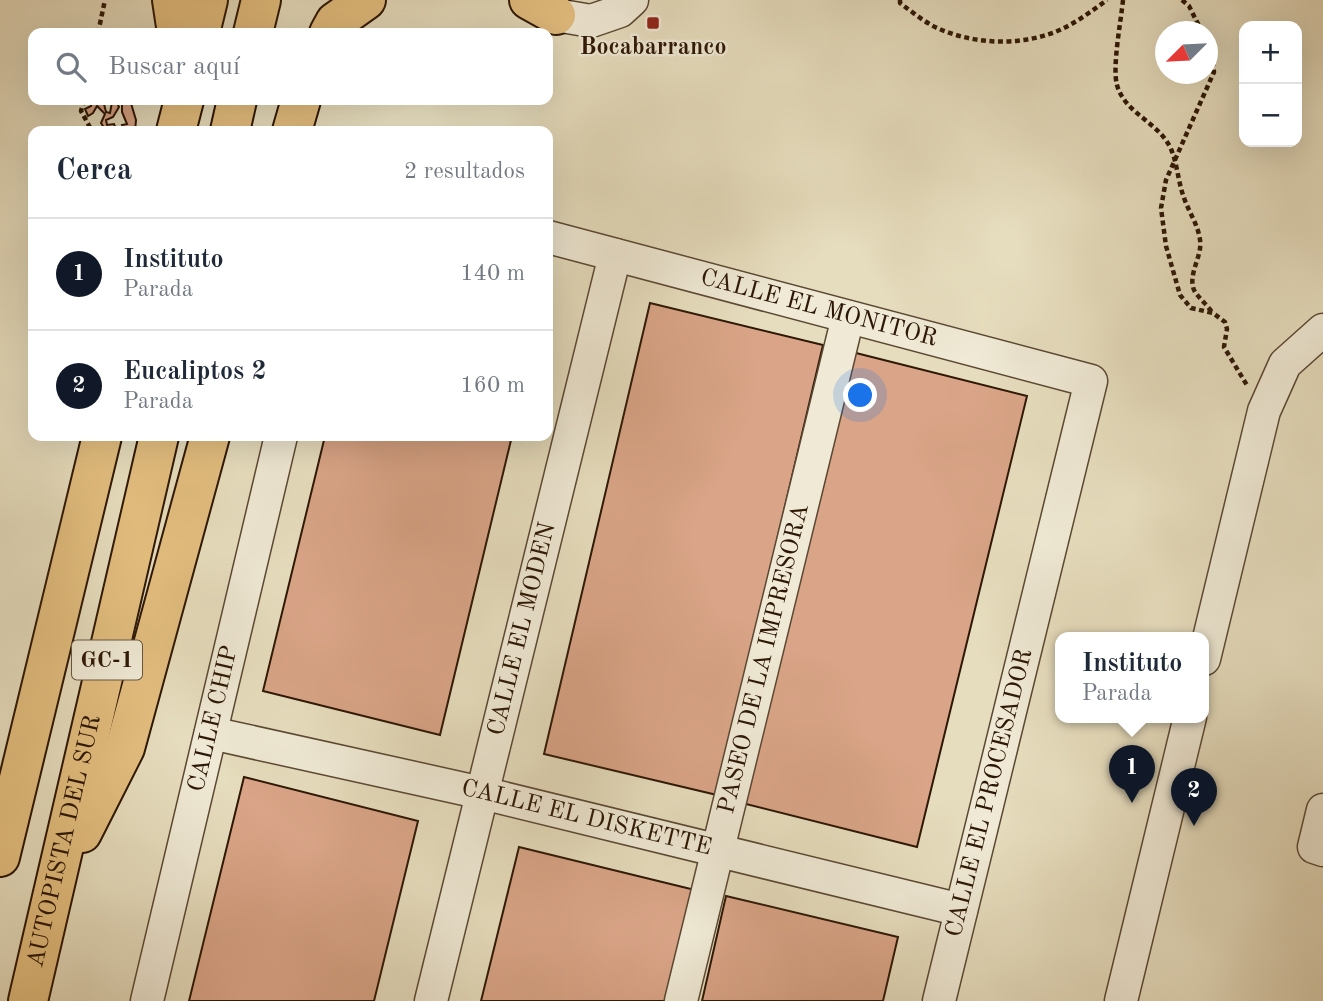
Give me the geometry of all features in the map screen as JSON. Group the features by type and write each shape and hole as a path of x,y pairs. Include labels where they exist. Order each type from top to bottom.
{"highway":[{"path":"172,0 176,28"},
{"path":"201,28 208,0"},
{"path":"254,28 261,0"},
{"path":"332,28 335,22 366,0"},
{"path":"231,126 236,105"},
{"path":"293,126 300,105"},
{"name":"GC-1","path":"0,857 101,441"},
{"name":"AUTOPISTA DEL SUR","path":"28,1001 158,441"},
{"path":"56,885 125,748 209,441"}],"street":[{"path":"542,5 591,21 620,11 632,0"},
{"name":"CALLE EL MONITOR","path":"553,238 1091,381"},
{"name":"CALLE EL MODEN","path":"431,1001 615,255"},
{"name":"PASEO DE LA IMPRESORA","path":"681,1001 848,317"},
{"path":"1209,638 1264,411 1285,364 1323,330"},
{"name":"CALLE EL PROCESADOR","path":"939,1001 1091,381"},
{"name":"CALLE CHIP","path":"148,1001 280,441"},
{"path":"1121,1001 1188,723"},
{"name":"CALLE EL DISKETTE","path":"211,733 482,793 961,910"},
{"path":"1323,810 1314,848 1323,850"}],"path":[{"path":"99,28 105,0"},
{"path":"900,0 900,3 934,27 967,39 1004,42 1048,35 1088,14 1107,0"},
{"path":"1123,0 1115,81 1121,98 1164,136 1172,151 1201,243 1192,284 1213,313 1225,322 1227,329 1224,347 1264,411"},
{"path":"1182,0 1189,6 1196,21"},
{"path":"1209,84 1166,180 1161,208 1166,246 1181,295 1191,308 1213,313"},
{"path":"82,105 81,111 89,126"}],"building":[{"path":"104,105 106,112 110,113 111,105 118,105 113,117 106,120 107,125 115,126 103,126 101,123 105,114 97,106 88,116 85,109 91,106"},
{"path":"122,105 132,105 135,126 122,126 127,124"},
{"path":"650,303 823,345 717,795 544,754"},
{"path":"852,352 1027,396 917,847 742,803"},
{"path":"324,441 511,441 440,735 263,691"},
{"path":"244,777 418,821 374,1001 189,1001"},
{"path":"519,847 695,890 668,1001 481,1001"},
{"path":"726,896 898,937 883,1001 702,1001"}],"place":[{"name":"Bocabarranco","path":"653,23"},
{"name":"Instituto","path":"1132,803"},
{"name":"Eucaliptos 2","path":"1194,826"}]}
